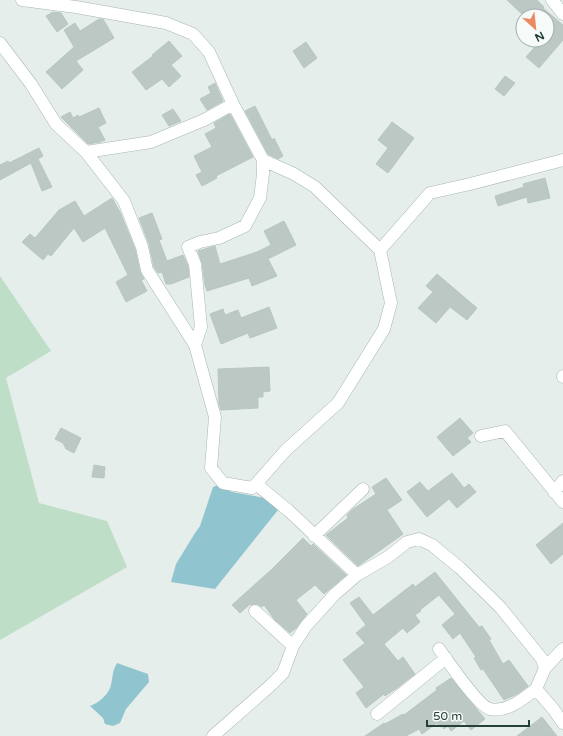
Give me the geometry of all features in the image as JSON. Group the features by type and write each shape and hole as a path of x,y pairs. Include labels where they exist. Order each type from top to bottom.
{"street":[{"path":"22,0 166,23 193,34 210,52 233,104 262,160 263,174 260,198 245,226 219,238 200,242 188,247 195,264 201,327 195,345"},
{"path":"552,0 563,14"},
{"path":"0,43 31,84 56,124 86,152 124,202 142,247 147,270 195,345 215,417 211,468 223,483 252,488 286,450 338,403 384,329 390,303 380,250 315,187 294,174 262,160"},
{"path":"86,152 151,142 204,120 233,104"},
{"path":"380,250 430,193 563,160"},
{"path":"481,436 505,431 563,502"},
{"path":"554,492 563,481"},
{"path":"256,484 289,511 314,536 357,574"},
{"path":"314,536 363,489"},
{"path":"212,736 283,673 293,646 306,626 335,594 357,574 388,557 407,542 418,538 432,545 460,568 500,607 542,659 545,668"},
{"path":"255,611 293,646"},
{"path":"377,714 443,654 478,702 488,709 500,710 517,703 536,689 545,668 563,649"},
{"path":"536,689 563,723"}],"green space":[{"path":"0,276 51,351 6,378 39,503 107,521 127,567 0,640"}],"water":[{"path":"218,485 232,492 265,498 278,510 215,589 171,582 176,564 200,526 213,487"},
{"path":"117,663 148,674 149,682 126,709 120,723 113,726 105,724 103,718 90,706 100,700 108,692"}],"building":[{"path":"507,0 537,0 544,7 543,8 516,8"},
{"path":"53,12 61,13 68,24 57,32 46,16"},
{"path":"555,18 563,25 563,40 539,68 526,57 534,48 555,48"},
{"path":"99,19 103,19 114,38 76,61 83,70 62,89 46,72 74,47 64,30 75,23 80,31"},
{"path":"169,41 182,56 171,65 181,76 169,87 162,79 146,90 132,72 153,56 152,55"},
{"path":"306,42 317,58 304,68 293,51"},
{"path":"505,76 515,83 504,96 495,89"},
{"path":"215,83 223,101 207,110 200,99 211,93 208,87"},
{"path":"255,106 272,140 274,138 283,156 278,159 268,154 245,111"},
{"path":"99,108 106,123 98,127 105,140 100,142 88,144 61,117 70,112 73,118 78,115 79,117"},
{"path":"173,109 181,121 169,126 162,115"},
{"path":"230,114 253,157 216,176 217,178 202,186 196,175 202,172 194,156 212,147 205,134 216,128 214,123"},
{"path":"392,122 414,138 388,173 376,164 388,148 378,140"},
{"path":"39,148 43,156 38,159 52,187 42,191 31,163 0,180 0,165 8,161 9,163"},
{"path":"545,178 550,198 528,203 527,197 498,206 495,196 524,187 523,184"},
{"path":"112,198 120,212 135,249 140,272 144,279 141,280 147,291 126,302 116,282 128,275 105,228 83,242 74,228 51,256 48,254 43,260 22,242 30,234 35,238 59,210 75,201 84,216"},
{"path":"152,213 162,239 159,240 167,261 183,255 188,266 189,277 171,284 166,284 162,272 158,273 154,267 149,244 139,218"},
{"path":"284,221 296,245 268,259 277,276 252,286 249,278 207,291 202,263 198,251 215,246 220,264 257,252 271,245 264,231"},
{"path":"437,274 477,308 467,320 450,307 436,323 418,308 433,292 426,286"},
{"path":"269,307 277,328 250,338 248,333 221,344 210,314 223,309 225,315 238,310 241,318"},
{"path":"269,367 270,391 263,392 263,397 258,397 258,408 221,410 219,404 218,369"},
{"path":"460,418 473,433 467,438 471,442 453,456 437,437"},
{"path":"61,428 81,438 74,453 66,449 63,443 55,439"},
{"path":"94,465 105,467 104,478 92,477"},
{"path":"452,473 464,488 469,484 476,492 457,508 449,499 427,517 407,492 420,482 428,491"},
{"path":"386,478 402,500 387,510 403,534 358,566 326,535 348,518 347,515 353,509 376,494 372,487"},
{"path":"563,523 563,554 551,564 536,545"},
{"path":"303,538 311,546 313,544 346,575 324,594 315,585 296,600 307,614 290,633 275,620 264,605 262,607 257,604 250,604 240,613 232,605 271,570"},
{"path":"435,572 479,627 482,626 491,639 489,640 503,664 509,660 528,686 517,694 504,700 483,669 481,670 474,658 476,657 460,633 453,639 442,625 455,614 439,595 415,615 420,622 407,633 403,628 384,644 398,661 403,657 415,674 385,696 384,694 366,708 356,693 364,687 343,660 365,643 356,633 366,625 350,603 359,597 373,615 413,584 415,587"},
{"path":"451,678 485,719 471,730 464,721 451,731 448,726 444,729 437,723 422,734 419,729 406,736 365,736 384,723 385,724 403,714 404,715 437,690 436,688"},
{"path":"542,717 557,736 517,736"}]}
